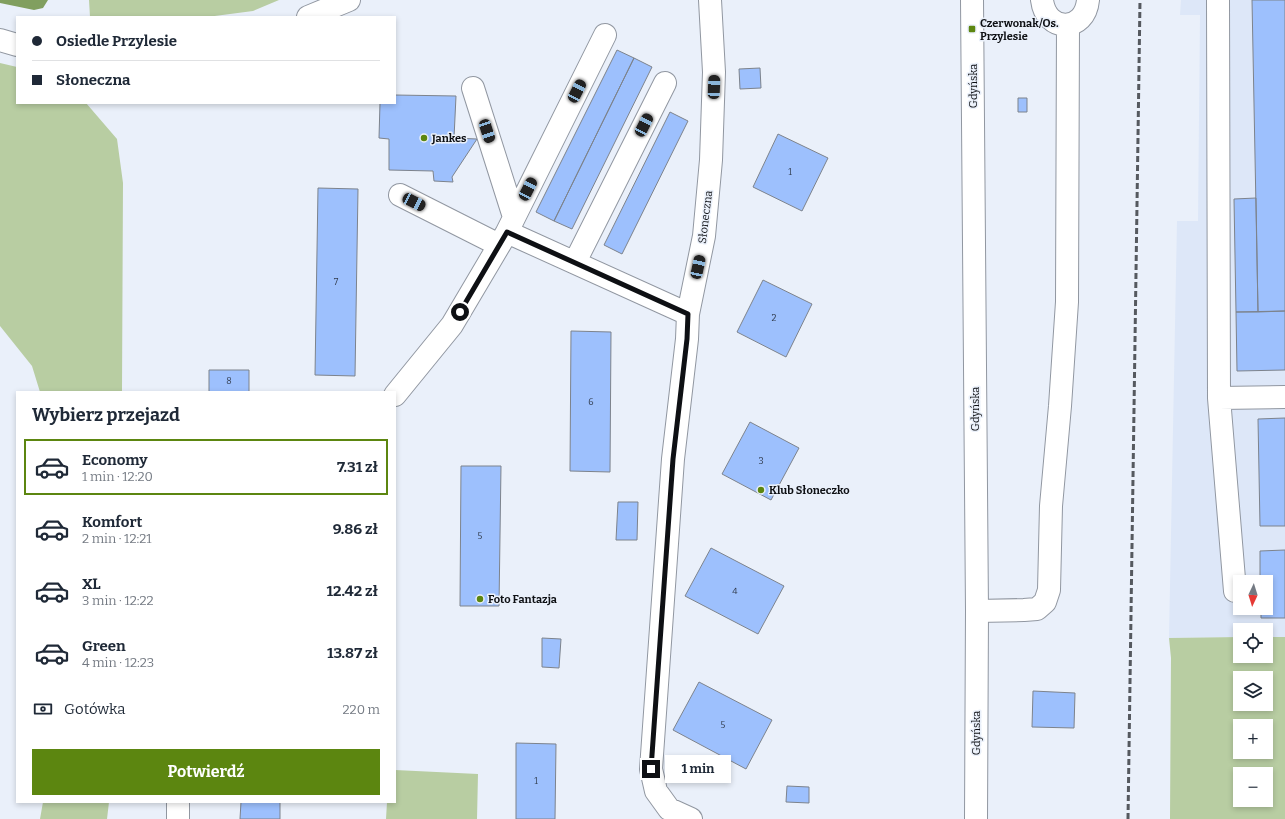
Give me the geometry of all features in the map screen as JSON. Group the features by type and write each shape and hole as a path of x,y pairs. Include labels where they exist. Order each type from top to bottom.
{"street":[{"path":"310,16 349,0"},
{"name":"Słoneczna","path":"692,819 669,809 656,791 651,769 673,459 687,339 688,314 704,236 711,160 714,72 710,0"},
{"name":"Gdyńska","path":"972,0 977,611 976,819"},
{"path":"1042,0 1043,10 1049,19 1058,24 1068,25 1076,22 1082,16 1087,9 1088,0"},
{"path":"1218,0 1219,398 1234,575"},
{"path":"977,611 1037,609 1045,602 1049,590 1051,506 1067,302 1068,25"},
{"path":"396,394 452,325 507,231 605,35"},
{"path":"0,40 16,45"},
{"path":"575,262 664,83"},
{"path":"473,88 507,231"},
{"path":"400,195 507,231 688,314"},
{"path":"1219,398 1285,397"},
{"path":"178,803 178,819"}],"shaded area":[{"path":"0,0 48,0 43,8 34,10 0,3"},
{"path":"89,0 279,0 253,11 215,16 90,16"},
{"path":"1181,0 1285,0 1285,637 1273,637 1273,623 1233,623 1233,637 1169,638 1177,221 1198,221 1200,15 1180,15"},
{"path":"0,63 16,67 16,104 87,104 117,139 123,183 122,391 40,391 32,366 0,326"},
{"path":"1233,637 1233,663 1273,663 1273,637 1285,637 1285,819 1170,819 1171,658 1169,638"},
{"path":"396,770 478,774 477,819 386,819 387,803 396,803"},
{"path":"43,803 109,803 107,819 40,819"}],"building":[{"path":"1252,0 1285,0 1285,311 1258,312"},
{"path":"617,50 634,58 554,221 536,212"},
{"path":"634,58 652,67 572,229 554,221"},
{"path":"760,68 761,88 740,89 739,69"},
{"name":"Jankes","path":"396,95 456,96 454,138 477,139 452,177 453,182 434,181 433,171 389,170 389,139 379,138 380,104 396,104"},
{"path":"1018,98 1027,98 1027,112 1018,112"},
{"path":"670,112 688,121 622,254 604,245"},
{"path":"778,134 828,158 802,211 753,187"},
{"path":"318,188 358,189 355,376 315,375"},
{"path":"1256,198 1258,312 1236,312 1234,199"},
{"path":"763,280 812,304 786,357 737,332"},
{"path":"1285,311 1285,370 1237,371 1236,312"},
{"path":"571,331 611,332 610,472 570,471"},
{"path":"209,370 249,370 249,391 209,391"},
{"path":"1285,418 1285,526 1260,526 1258,419"},
{"path":"750,422 799,448 771,500 722,474"},
{"path":"461,466 501,466 499,606 460,606"},
{"path":"618,502 638,502 637,540 616,540"},
{"path":"711,548 784,586 758,634 685,596"},
{"path":"1285,550 1285,618 1261,618 1261,615 1273,615 1273,575 1260,575 1260,551"},
{"path":"542,638 561,639 559,668 542,667"},
{"path":"699,682 772,720 746,769 673,730"},
{"path":"1033,691 1075,693 1074,728 1032,727"},
{"path":"516,743 556,744 555,819 516,819"},
{"path":"787,786 809,787 809,803 786,802"},
{"path":"241,803 280,803 280,819 240,819"}],"railway":[{"path":"1128,819 1140,0"}],"place":[{"name":"Czerwonak/Os. Przylesie","path":"972,29"},
{"name":"Jankes","path":"424,138"},
{"name":"Klub Słoneczko","path":"761,490"},
{"name":"Foto Fantazja","path":"480,599"}],"route":[{"path":"460,312 507,232 688,314 687,339 673,459 651,769"}]}
